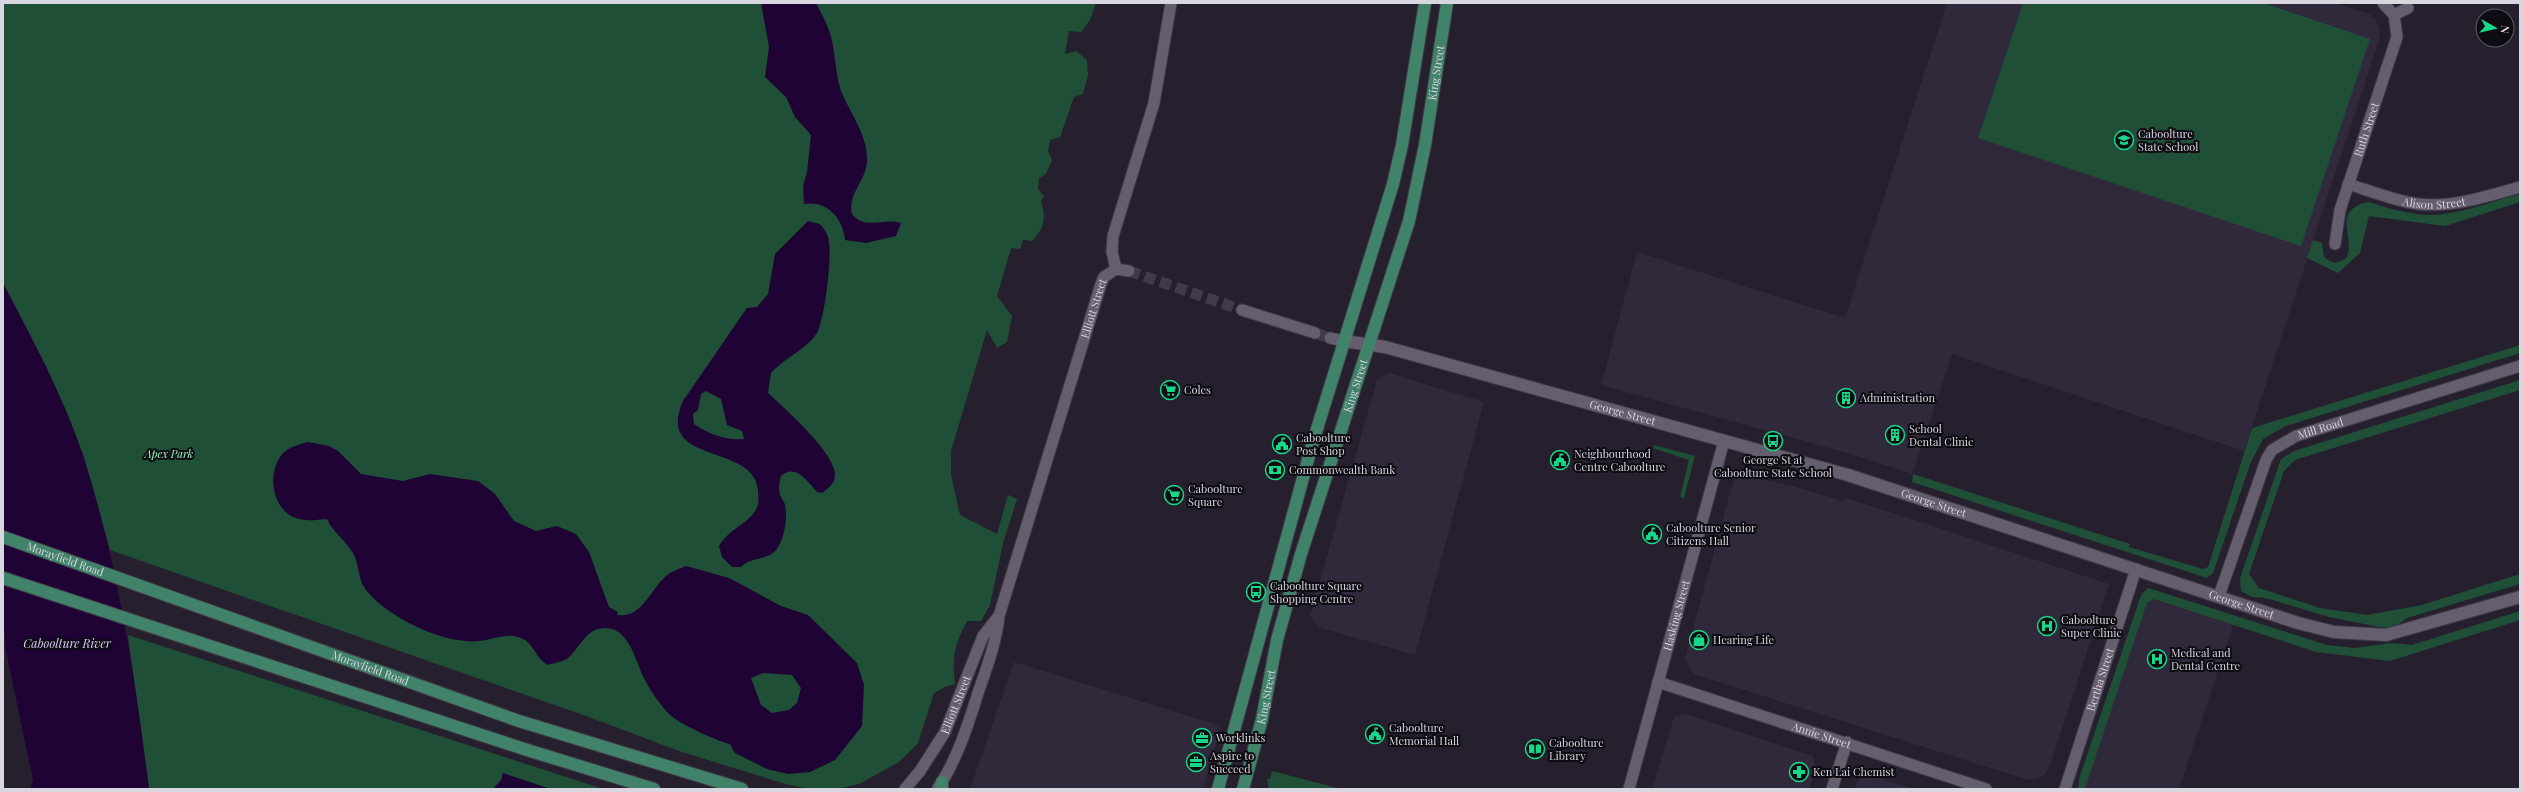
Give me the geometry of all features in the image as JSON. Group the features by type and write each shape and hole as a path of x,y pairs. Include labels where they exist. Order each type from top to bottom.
{"main road":[{"name":"King Street","path":"1218,789 1310,453 1397,166 1425,3"},
{"name":"King Street","path":"1243,789 1262,719 1277,640 1301,554 1370,344 1416,191 1447,3"},
{"name":"Morayfield Road","path":"3,537 519,721 742,789"},
{"path":"3,578 654,789"}],"street":[{"name":"Elliott Street","path":"941,787 968,724 996,642 999,616 1101,284 1104,278 1116,269 1112,252 1113,236 1154,103 1171,3"},
{"path":"2383,3 2394,15 2408,8"},
{"name":"Ruth Street","path":"2334,244 2336,226 2348,184 2397,37 2394,15"},
{"name":"Alison Street","path":"2348,184 2418,204 2441,205 2476,199 2520,186"},
{"path":"1116,269 1129,271"},
{"path":"1242,310 1315,333"},
{"path":"1330,338 1344,342"},
{"name":"George Street","path":"1344,342 1370,344 1848,475 2298,623 2334,632 2379,635 2412,630 2520,596"},
{"name":"Mill Road","path":"2219,596 2266,460 2272,450 2296,436 2520,366"},
{"name":"Hasking Street","path":"1629,789 1724,441"},
{"name":"Bertha Street","path":"2065,789 2136,569"},
{"name":"Elliott Street","path":"905,789 920,771 945,732 983,636 999,616"},
{"name":"Annie Street","path":"1658,682 1847,742 1986,789"},
{"path":"1832,789 1847,742"}],"shaded area":[{"name":"Caboolture State School","path":"1947,3 2334,3 2369,14 2376,20 2380,30 2379,40 2244,451 1952,354 1912,474 1851,454 1601,385 1637,252 1845,318"},
{"path":"1389,373 1484,402 1415,655 1318,627 1310,616 1377,380"},
{"path":"1735,474 1789,485 1843,501 1844,497 2109,584 2050,766 2043,776 2035,780 2025,779 1694,674 1685,659"},
{"path":"2154,599 2233,625 2179,789 2085,789 2147,603"},
{"path":"1014,662 1221,726 1203,789 970,789"},
{"path":"1686,714 1813,756 1816,769 1809,789 1652,789 1674,717"},
{"path":"1861,773 1865,773 1915,789 1855,789"}],"green space":[{"name":"Apex Park","path":"3,3 1096,3 1090,20 1081,32 1069,31 1065,54 1076,51 1087,60 1088,75 1083,94 1074,97 1060,137 1050,140 1048,151 1052,160 1046,174 1039,178 1038,189 1044,196 1041,201 1044,213 1042,227 1032,241 1023,240 1020,249 1011,248 997,296 1012,316 1007,342 997,348 987,330 951,451 951,474 960,515 997,534 1008,495 1017,499 1003,543 990,605 981,621 967,621 959,637 955,651 955,684 934,693 918,743 899,762 859,784 837,789 811,789 789,785 682,752 589,717 110,550 83,454 46,366 3,283"},
{"path":"2023,3 2264,3 2370,39 2301,246 1978,138"},
{"path":"2520,194 2520,202 2445,226 2369,216 2360,253 2338,273 2307,258 2313,240 2322,243 2324,257 2330,261 2338,262 2346,258 2349,251 2347,218 2350,212 2357,206 2369,202 2405,212 2430,215 2469,209"},
{"path":"2520,345 2520,353 2286,426 2263,439 2251,462 2213,573 2207,578 1912,482 1913,474 2130,544 2129,547 2203,569 2208,567 2252,428"},
{"path":"2520,380 2520,390 2295,460 2284,471 2249,574 2259,588 2320,608 2367,615 2422,605 2520,574 2520,584 2407,618 2397,625 2384,628 2329,617 2266,598 2252,597 2241,591 2240,578 2281,459 2294,451"},
{"path":"1654,445 1695,456 1684,498 1680,497 1689,460 1653,448"},
{"path":"2148,588 2327,645 2354,648 2392,643 2412,645 2520,611 2520,620 2390,661 2316,652 2154,599 2147,603 2085,789 2078,789 2079,779 2141,595"},
{"path":"128,635 603,789 149,789"},
{"path":"1272,771 1341,789 1269,789 1267,779 1270,779"}],"water":[{"path":"761,3 816,3 831,35 841,91 861,132 866,150 866,166 852,199 852,214 863,222 875,223 888,221 901,223 896,236 866,243 845,240 841,225 832,212 820,205 812,203 804,204 803,186 807,172 811,135 795,117 786,97 765,77 769,47"},
{"path":"808,221 820,224 825,230 830,256 823,314 820,325 817,333 807,344 771,373 768,393 797,420 819,444 828,456 835,476 832,484 822,493 817,492 801,475 796,472 792,471 781,476 779,492 785,504 786,517 783,537 780,543 774,552 766,557 750,561 741,567 732,567 722,557 719,546 728,535 745,522 755,511 758,505 758,490 752,475 741,465 693,445 682,436 678,422 683,401 742,315 747,308 757,307 768,294 775,254","holes":["706,391 721,399 727,425 742,431 744,439 731,439 718,436 694,424 693,414 698,410 701,394"]},
{"name":"Caboolture River","path":"3,283 57,389 83,455 95,496 116,579 124,620 138,704 149,789 30,789 33,780 6,651 3,615"},
{"path":"308,442 329,446 338,451 361,474 403,481 430,474 478,481 495,494 514,521 536,531 557,526 576,534 589,552 609,607 618,612 617,615 632,613 644,603 666,576 686,566 729,578 781,606 808,615 857,663 864,685 862,726 835,760 810,772 788,774 767,769 735,753 730,744 680,722 668,713 658,701 645,680 629,645 624,637 617,631 609,628 593,631 585,637 568,658 548,665 540,659 529,643 516,636 505,636 476,641 460,640 434,634 406,621 381,605 364,587 354,555 348,545 333,529 327,519 297,519 285,512 279,504 275,495 274,485 276,465 280,457 287,450 294,446","holes":["763,673 792,675 801,688 797,703 789,710 772,713 761,705 751,678"]},
{"path":"503,773 551,789 493,789 501,780"}],"tunnel":[{"path":"1129,271 1242,310"},
{"path":"1315,333 1330,338"}],"place":[{"name":"Caboolture State School","path":"2124,140"},
{"name":"Coles","path":"1170,390"},
{"name":"Administration","path":"1846,398"},
{"name":"School Dental Clinic","path":"1895,435"},
{"name":"George St at Caboolture State School","path":"1773,441"},
{"name":"Caboolture Post Shop","path":"1282,444"},
{"name":"Neighbourhood Centre Caboolture","path":"1560,460"},
{"name":"Commonwealth Bank","path":"1275,470"},
{"name":"Caboolture Square","path":"1174,495"},
{"name":"Caboolture Senior Citizens Hall","path":"1652,534"},
{"name":"Caboolture Square Shopping Centre","path":"1256,592"},
{"name":"Caboolture Super Clinic","path":"2047,626"},
{"name":"Hearing Life","path":"1699,640"},
{"name":"Medical and Dental Centre","path":"2157,659"},
{"name":"Caboolture Memorial Hall","path":"1375,734"},
{"name":"Worklinks","path":"1202,738"},
{"name":"Caboolture Library","path":"1535,749"},
{"name":"Aspire to Succeed","path":"1196,762"},
{"name":"Ken Lai Chemist","path":"1799,772"}]}
